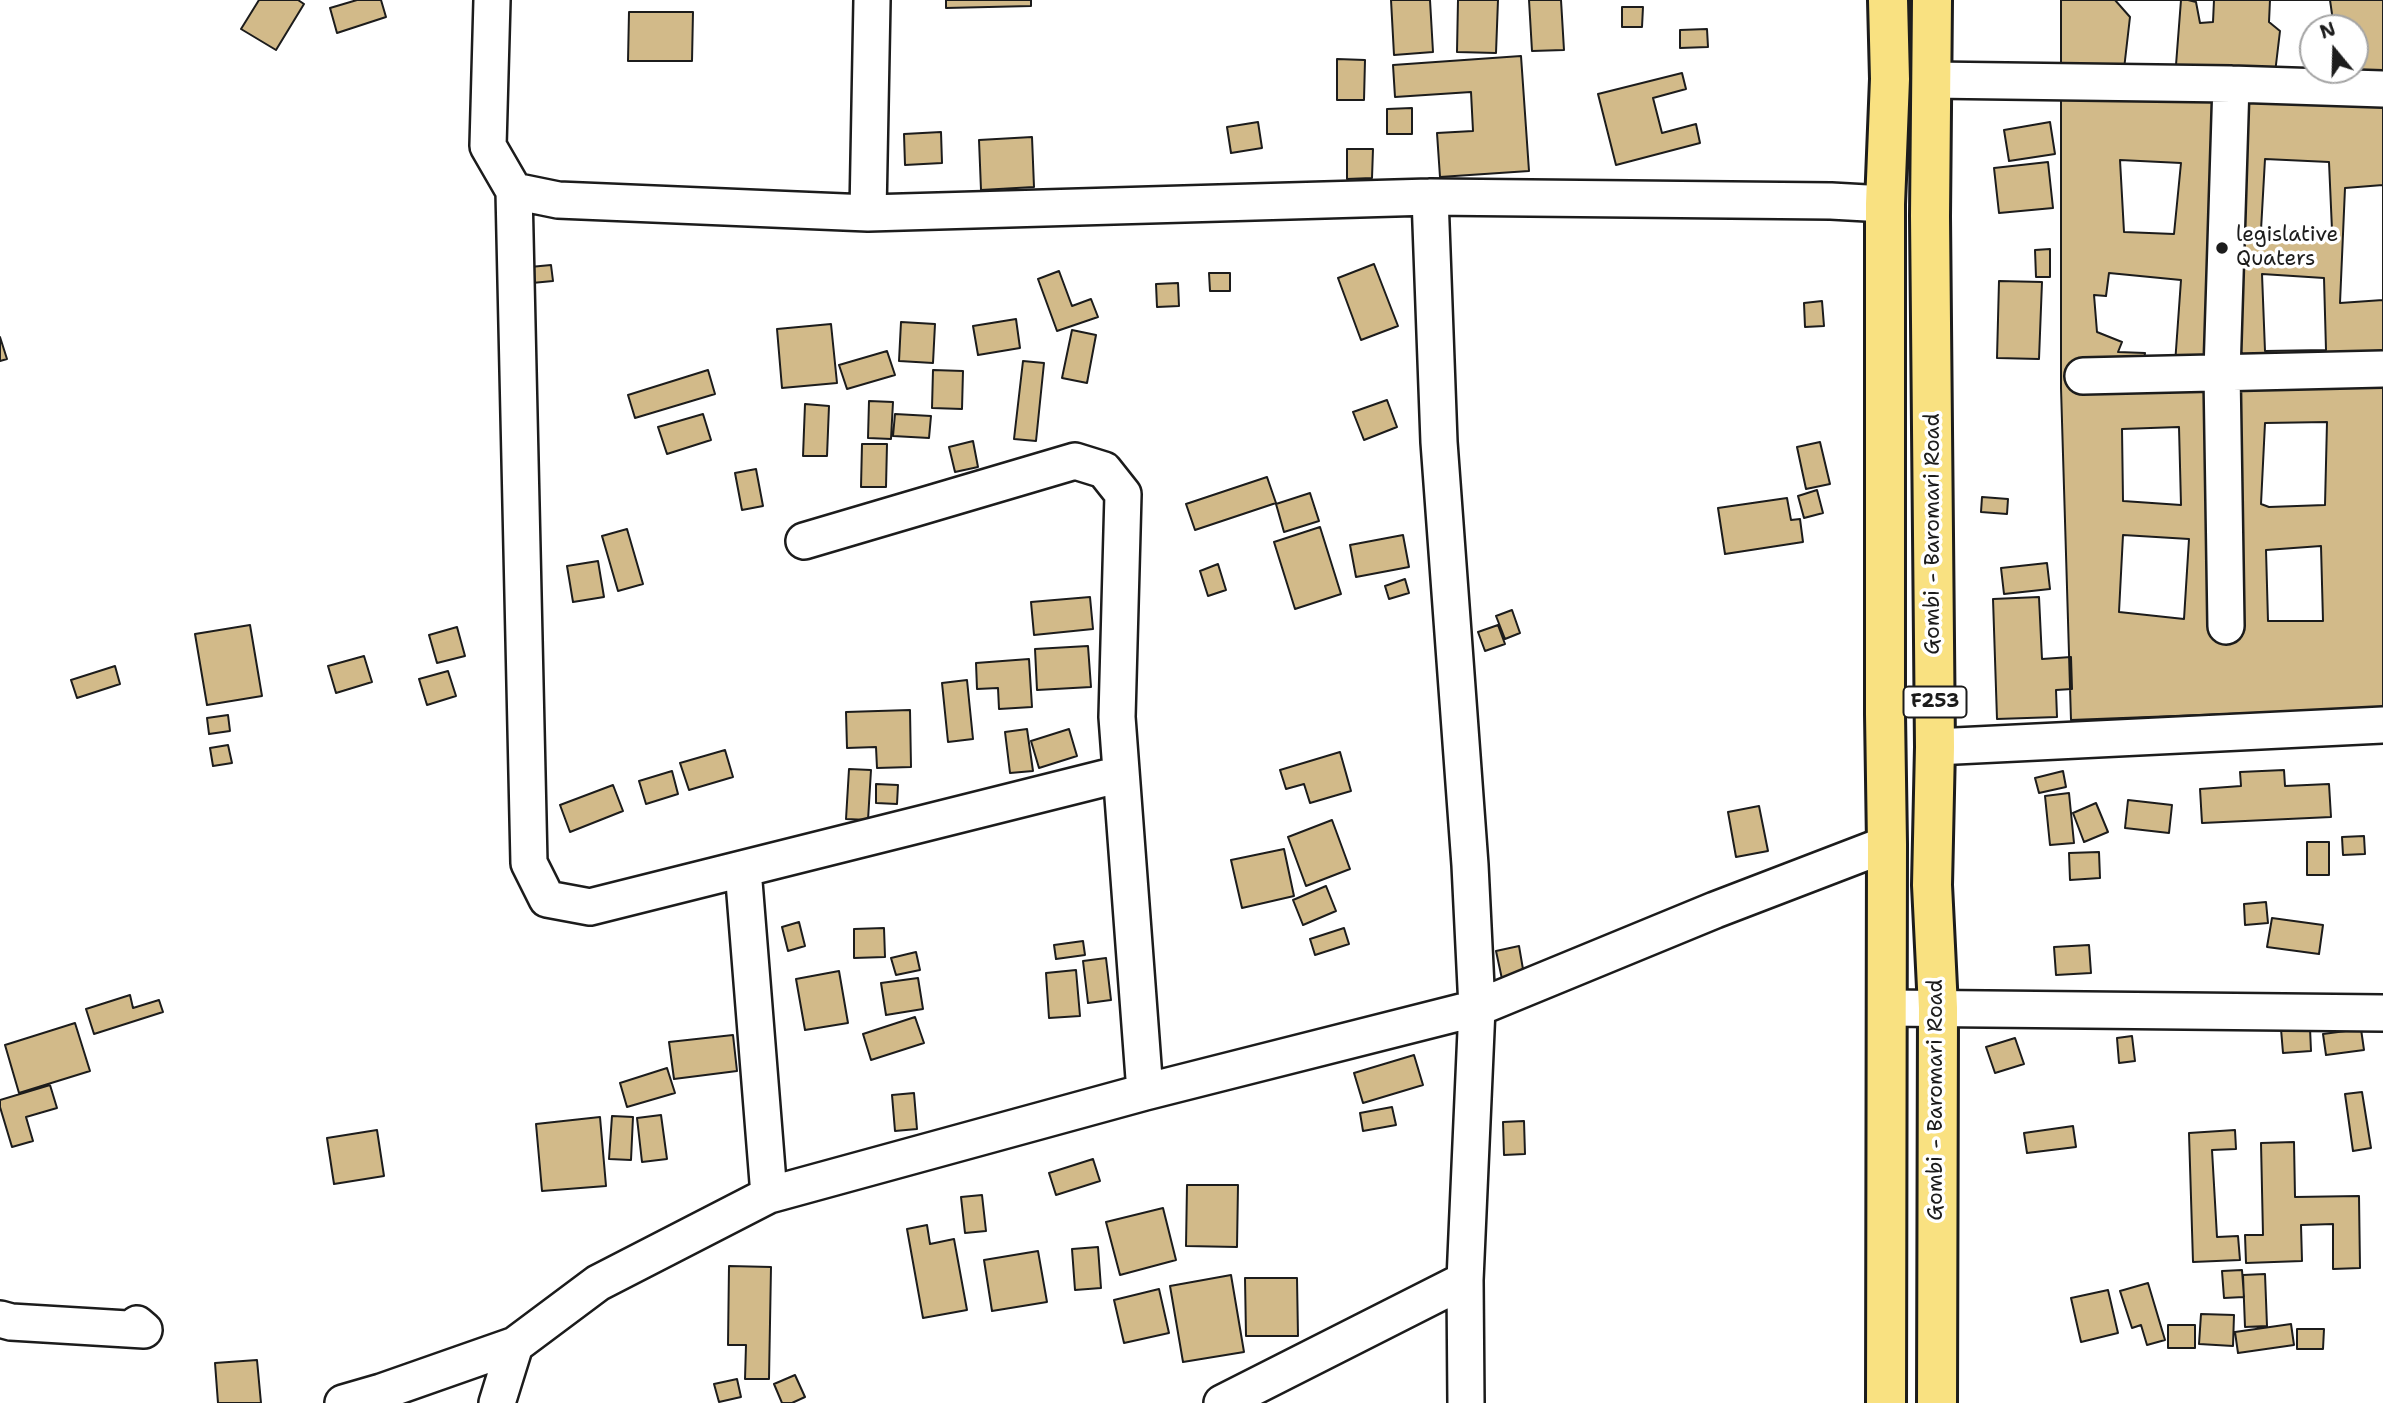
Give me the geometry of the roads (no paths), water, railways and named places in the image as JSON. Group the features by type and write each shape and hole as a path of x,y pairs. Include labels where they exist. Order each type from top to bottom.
{"main road":[{"name":"F253","path":"1886,1403 1888,844 1885,714 1885,204 1890,79 1888,0"},
{"name":"Gombi - Baromari Road","path":"1932,0 1930,216 1935,747 1932,885 1938,1008 1937,1403"},
{"path":"1885,431 1933,434"}],"street":[{"path":"492,0 488,146 514,191 529,863 547,899 590,907 1121,774"},
{"path":"868,213 872,0"},
{"path":"1931,79 2383,89"},
{"path":"2226,626 2222,372 2231,84"},
{"path":"514,191 558,200 868,213 1430,197 1831,201 1885,204"},
{"path":"1430,197 1440,442 1469,851 1477,1008 1465,1280 1466,1403"},
{"path":"2083,376 2383,369"},
{"path":"804,541 1075,461 1104,470 1124,494 1117,717 1145,1091"},
{"path":"1935,747 2383,724"},
{"path":"343,1403 515,1345 598,1283 769,1195 1145,1091 1477,1008 1715,910 1888,844"},
{"path":"743,869 769,1195"},
{"path":"1886,1008 2383,1013"},
{"path":"1222,1403 1465,1280"},
{"path":"0,1319 11,1322 144,1330 137,1324"},
{"path":"497,1403 515,1345"}],"place":[{"name":"legislative Quaters","path":"2222,248"}]}
